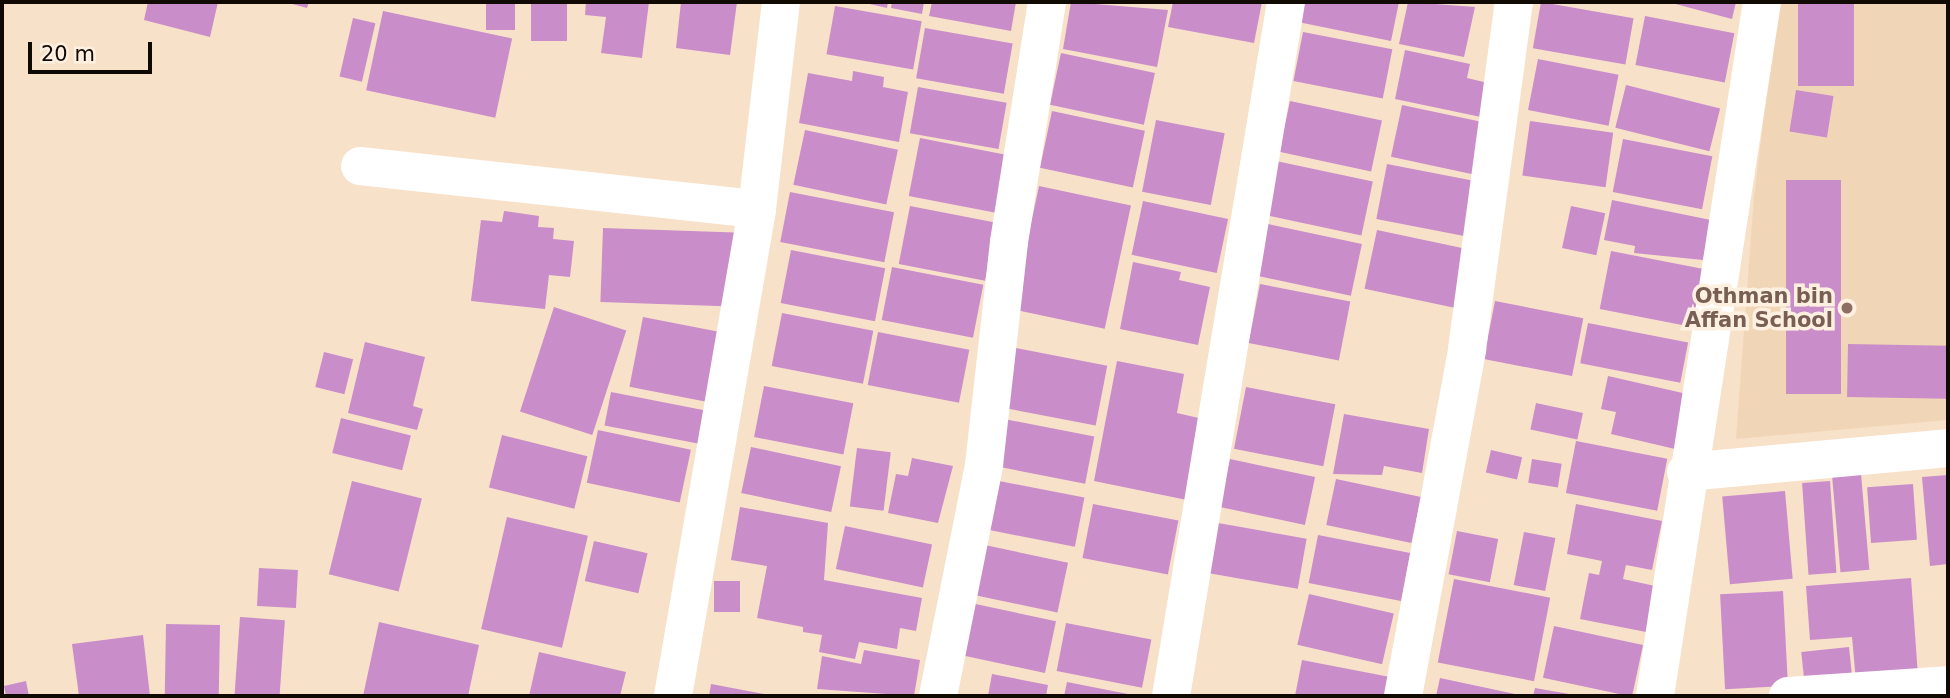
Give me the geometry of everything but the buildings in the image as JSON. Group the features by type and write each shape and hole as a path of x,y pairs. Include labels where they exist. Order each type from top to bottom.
{"street":[{"path":"673,696 757,209 781,2"},
{"path":"938,696 984,465 1009,242 1047,2"},
{"path":"1171,696 1286,2"},
{"path":"1403,696 1467,349 1514,2"},
{"path":"1655,696 1686,472 1762,2"},
{"path":"360,166 757,209"},
{"path":"1686,472 1948,448"},
{"path":"1788,696 1948,685"}],"shaded area":[{"name":"Othman bin Affan School","path":"1778,2 1948,2 1948,420 1736,439 1754,196"}],"place":[{"name":"Othman bin Affan School","path":"1847,308"}]}
